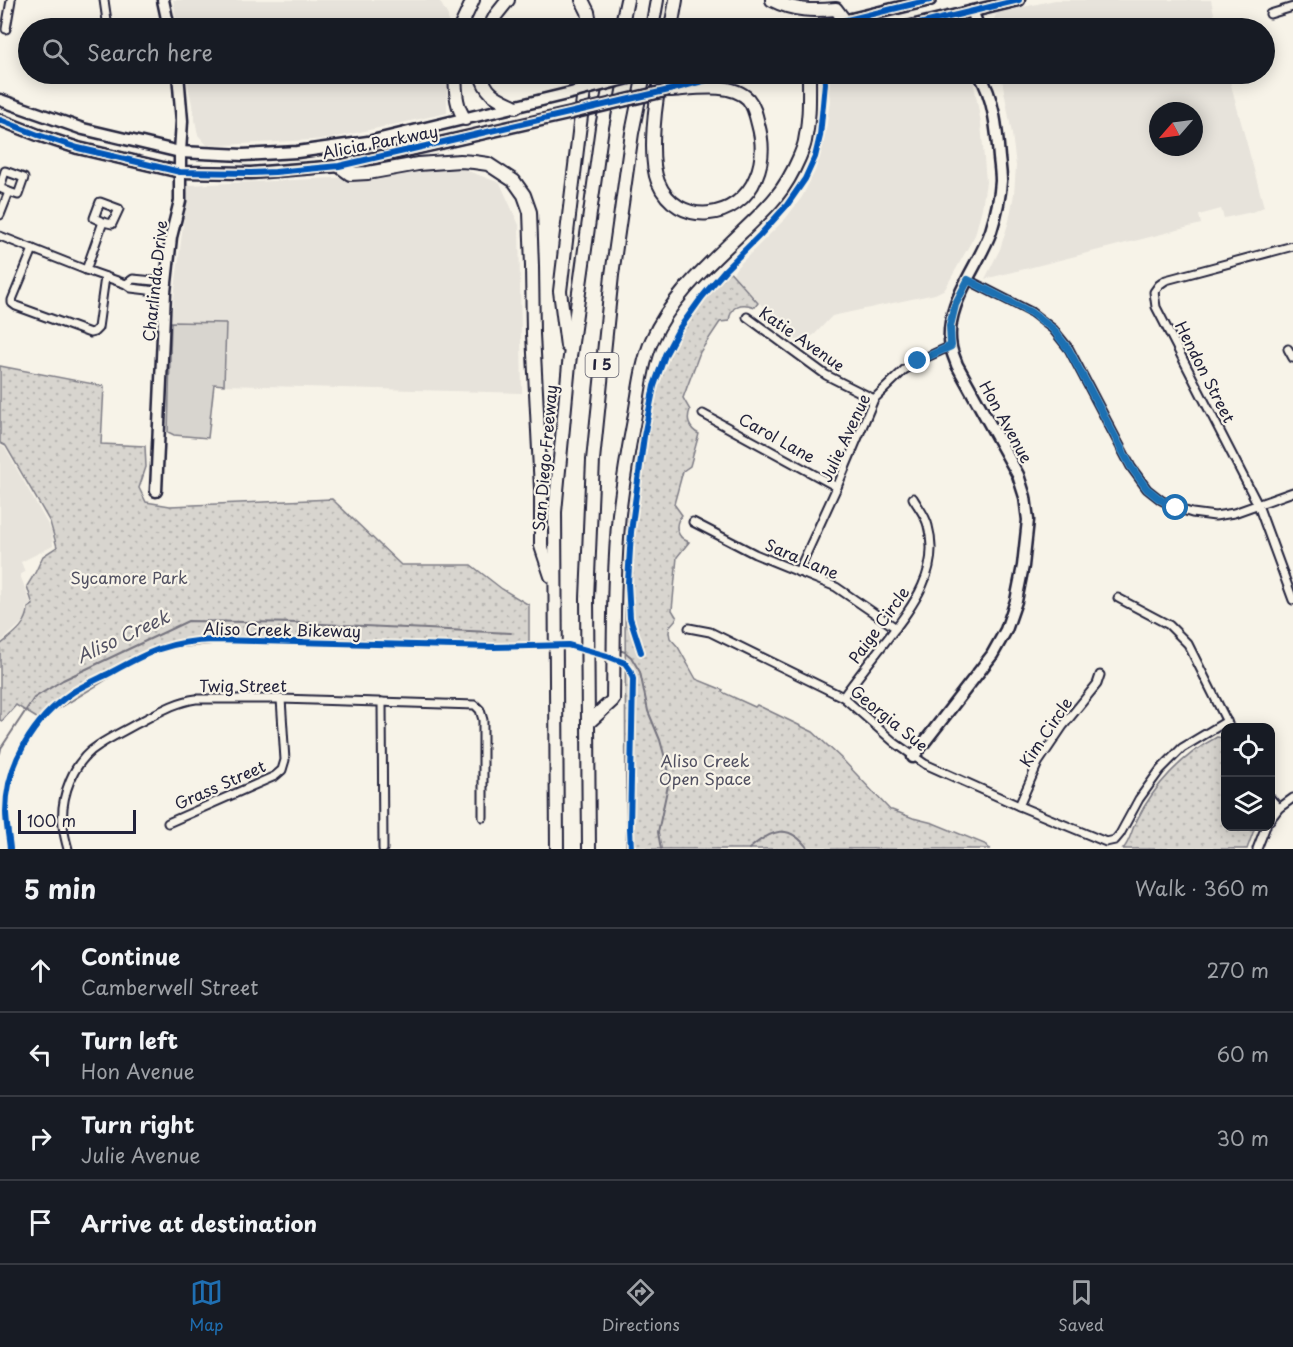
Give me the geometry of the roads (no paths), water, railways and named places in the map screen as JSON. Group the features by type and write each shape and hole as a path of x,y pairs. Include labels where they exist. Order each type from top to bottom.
{"highway":[{"path":"464,18 473,0"},
{"path":"494,18 508,0"},
{"path":"582,0 589,18"},
{"path":"623,18 627,0"},
{"path":"654,18 657,0"},
{"path":"673,18 676,0"},
{"path":"772,0 790,8 803,10 836,9 843,18"},
{"path":"456,84 457,104 462,116"},
{"path":"484,84 495,96 516,106"},
{"path":"569,364 560,291 585,84"},
{"name":"San Diego Freeway","path":"557,849 555,512 569,364 610,84"},
{"name":"I 5","path":"589,849 587,608 593,460 614,263 632,133 642,84"},
{"path":"660,84 653,139 654,168 664,194 681,209 693,213 704,214 734,205 745,195 756,179 762,157 762,139 753,106 747,98 729,89 709,87 669,90"},
{"path":"588,723 614,700 615,579 619,515 644,364 652,341 675,302 713,260 771,204 792,175 805,143 810,112 809,84"},
{"path":"335,167 350,174 418,164 459,161 488,164 514,180 524,195 530,212 533,334 541,489 541,546 555,587"}],"main road":[{"path":"163,0 167,18"},
{"path":"857,18 930,0"},
{"path":"969,0 975,18"},
{"path":"944,18 1019,0"},
{"path":"971,18 972,11"},
{"name":"Charlinda Drive","path":"156,491 165,292 171,237 180,201 182,120 179,84"},
{"name":"Alicia Parkway","path":"0,100 83,129 180,152 243,155 297,153 369,142 462,116 516,106 606,84"},
{"name":"Alicia Parkway","path":"0,120 78,148 180,171 251,173 335,167 472,137 692,84"},
{"name":"Hon Avenue","path":"913,757 992,656 1006,630 1016,602 1023,566 1028,520 1025,497 1018,475 957,365 951,346 950,326 955,305 991,231 1001,179 997,129 987,84"},
{"path":"462,116 472,137"},
{"path":"330,149 335,167"}],"street":[{"path":"6,29 11,0"},
{"path":"104,0 107,18"},
{"path":"1270,14 1293,7"},
{"path":"0,215 9,192"},
{"path":"86,270 102,222"},
{"path":"0,236 126,284 131,288 165,292"},
{"name":"Hendon Street","path":"1293,246 1166,280 1154,292 1156,307 1258,505 1293,600"},
{"path":"33,249 12,300 16,306 92,333 98,328 105,277"},
{"path":"126,284 133,279 154,281 167,277"},
{"path":"968,280 1030,312 1053,329 1069,350 1131,467 1147,489 1161,500 1192,513 1215,516 1234,513 1293,492"},
{"name":"Katie Avenue","path":"747,317 825,375 874,399"},
{"name":"Julie Avenue","path":"798,572 874,399 904,370 951,346"},
{"path":"1288,349 1293,358"},
{"name":"Carol Lane","path":"703,414 837,487"},
{"name":"Paige Circle","path":"843,697 912,606 923,587 931,559 931,537 925,516 913,498"},
{"name":"Sara Lane","path":"693,522 755,554 836,587 896,628"},
{"path":"1118,598 1169,625 1188,644 1228,723"},
{"name":"Georgia Sue","path":"689,628 710,632 843,697 895,743 925,764 1106,842 1115,840 1120,834 1139,799 1160,770 1182,748 1221,728"},
{"name":"Kim Circle","path":"1019,806 1038,764 1063,726 1097,684 1100,675"},
{"name":"Twig Street","path":"68,849 63,827 66,792 80,764 88,754 98,745 167,707 184,700 196,699 472,704 478,707 483,720 483,816"},
{"name":"Grass Street","path":"168,823 275,776 282,770 285,760 281,699"},
{"path":"382,702 383,849"},
{"path":"1275,813 1293,798"},
{"path":"1275,804 1279,808"},
{"path":"1257,849 1264,831"}],"waterway":[{"name":"Aliso Creek","path":"0,753 34,698 63,680 188,621 301,623 511,633"},
{"name":"Aliso Creek","path":"619,650 631,657 640,672 648,711 660,740 670,776 658,832 661,849"},
{"name":"Aliso Creek","path":"749,849 765,837 780,832 794,835 808,849"}],"park label":[{"name":"Sycamore Park","path":"129,578"},
{"name":"Aliso Creek Open Space","path":"705,770"}]}
